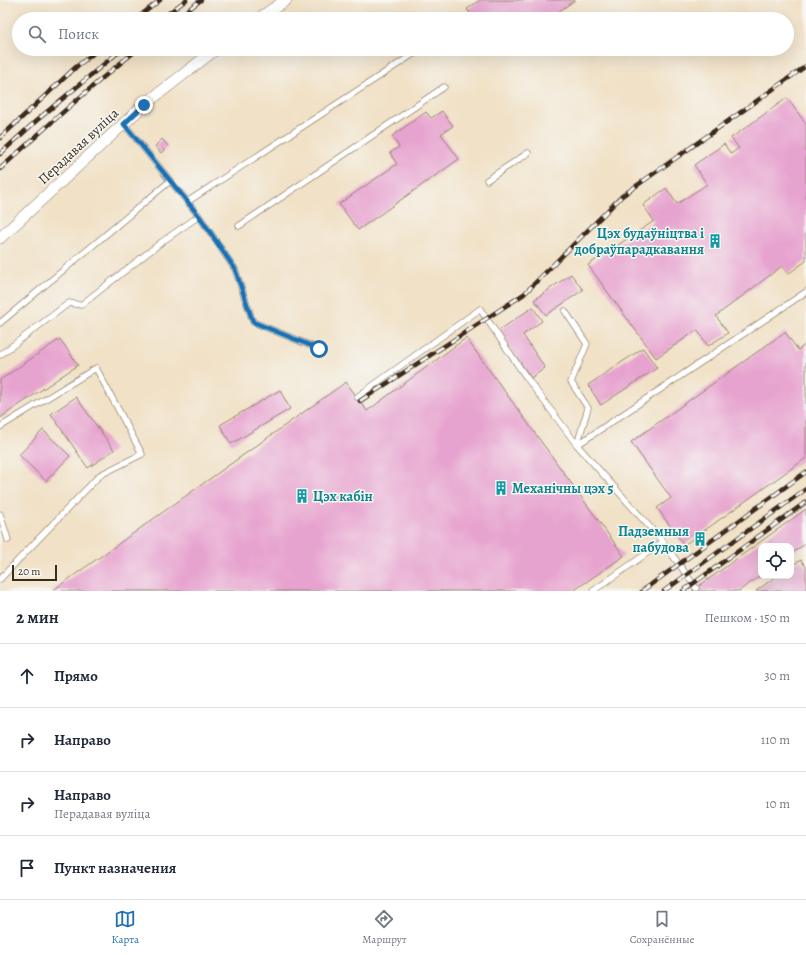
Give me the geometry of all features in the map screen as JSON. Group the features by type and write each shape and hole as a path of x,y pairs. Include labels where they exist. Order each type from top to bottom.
{"street":[{"path":"268,12 286,0"},
{"name":"Перадавая вуліца","path":"0,238 144,105 207,56"}],"lane":[{"path":"187,202 410,56"},
{"path":"239,226 444,87"},
{"path":"124,124 199,216 235,269 253,322 319,349"},
{"path":"487,180 528,154"},
{"path":"0,323 170,181"},
{"path":"0,355 69,303 81,305 163,241 199,216"},
{"path":"576,445 805,293"},
{"path":"357,396 480,309 526,377 576,445 663,542 696,588"},
{"path":"565,311 587,344 571,382 588,408 576,445"},
{"path":"0,427 96,368 142,454 100,475 0,579"},
{"path":"0,514 8,540"},
{"path":"593,591 663,542"}],"building":[{"path":"480,0 575,0 558,12 469,12 467,9"},
{"name":"Цэх будаўніцтва і добраўпарадкавання","path":"787,98 806,124 806,261 788,274 782,266 716,316 728,333 708,346 697,330 656,358 588,265 654,221 643,205 666,188 677,204 707,184 694,165 724,144 731,154 739,148 731,138"},
{"path":"442,111 453,126 441,134 459,159 358,230 339,204 397,164 390,153 399,147 392,136 426,112 431,118"},
{"path":"162,139 168,146 161,153 155,146"},
{"path":"571,274 583,290 546,315 534,300"},
{"path":"533,307 542,321 523,335 545,368 531,378 498,331"},
{"path":"785,332 798,350 806,344 806,458 684,545 657,508 671,498 631,442"},
{"name":"Цэх кабін","path":"466,338 624,556 573,591 52,591 346,382 367,411"},
{"path":"60,339 78,365 0,418 0,380"},
{"path":"643,348 657,368 601,405 588,385"},
{"path":"280,390 290,409 231,444 220,425"},
{"path":"76,397 114,450 88,468 51,414"},
{"path":"43,430 70,456 46,481 19,455"},
{"path":"806,509 806,546 805,544 794,552 794,543 759,543"},
{"path":"758,544 758,577 739,591 692,591"},
{"path":"801,560 806,567 806,591 756,591 773,579 794,579 794,564"}],"railway":[{"path":"145,12 160,0"},
{"path":"170,12 186,0"},
{"path":"185,12 201,0"},
{"path":"0,138 76,67 90,56"},
{"path":"0,154 36,121 114,56"},
{"path":"0,169 129,56"},
{"path":"360,401 524,294 622,196 806,66"},
{"path":"642,591 806,472"},
{"path":"664,591 806,489"},
{"path":"683,591 806,502"}],"place":[{"name":"Цэх будаўніцтва і добраўпарадкавання","path":"715,241"},
{"name":"Механічны цэх 5","path":"501,488"},
{"name":"Цэх кабін","path":"302,496"},
{"name":"Падземныя пабудова","path":"700,539"}],"route":[{"path":"144,105 124,124 199,216 235,269 253,322 319,349"}]}
